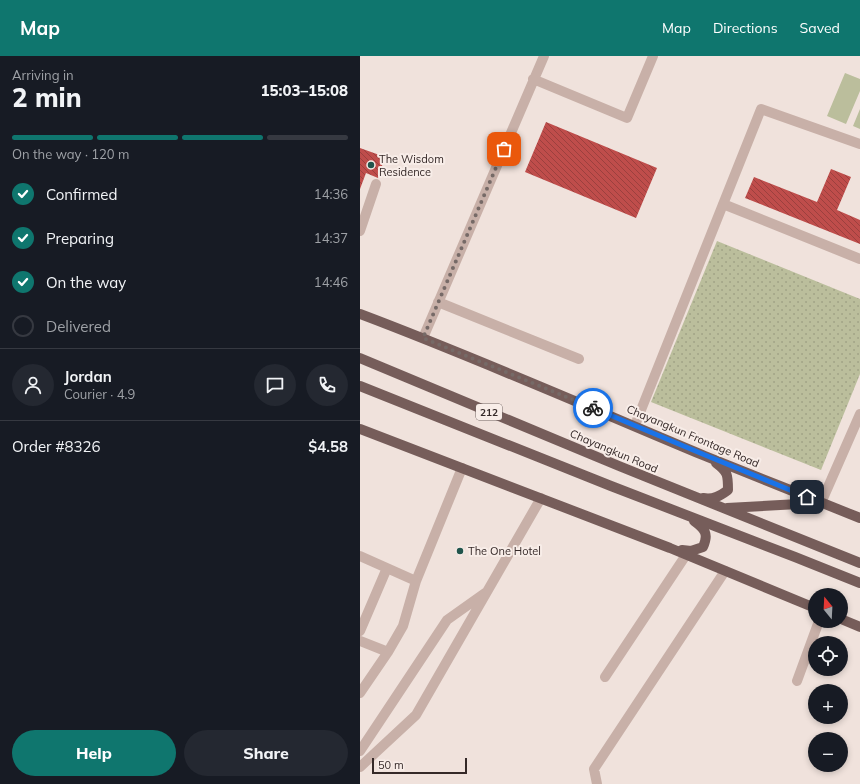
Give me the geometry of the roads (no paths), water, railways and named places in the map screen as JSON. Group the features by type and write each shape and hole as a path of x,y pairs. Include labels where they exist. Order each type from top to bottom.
{"main road":[{"name":"Chayangkun Frontage Road","path":"360,314 423,338 860,518"},
{"name":"Chayangkun Road","path":"360,358 723,509 860,563"},
{"name":"212","path":"360,386 604,484 685,514 860,583"},
{"path":"360,429 670,548 808,605"},
{"path":"693,496 708,499 715,498 728,490 728,478 725,470 705,455"},
{"path":"723,509 821,502"},
{"path":"670,548 691,552 703,547 706,541 706,535 703,528 685,514"},
{"path":"848,622 860,627"}],"street":[{"path":"423,338 544,56"},
{"path":"533,79 627,118 653,56"},
{"path":"635,425 761,109 860,144"},
{"path":"360,228 376,184"},
{"path":"723,204 860,259"},
{"path":"438,302 579,359"},
{"path":"821,502 860,414"},
{"path":"360,693 388,652 402,626 416,581 462,468"},
{"path":"360,767 416,715 541,498"},
{"path":"605,677 686,555"},
{"path":"360,556 416,581"},
{"path":"360,631 387,568"},
{"path":"597,784 594,769 725,571"},
{"path":"360,751 447,620 487,591"},
{"path":"797,681 817,628"},
{"path":"360,641 388,652"}],"place":[{"name":"The Wisdom Residence","path":"371,165"},
{"name":"The One Hotel","path":"460,551"}]}
